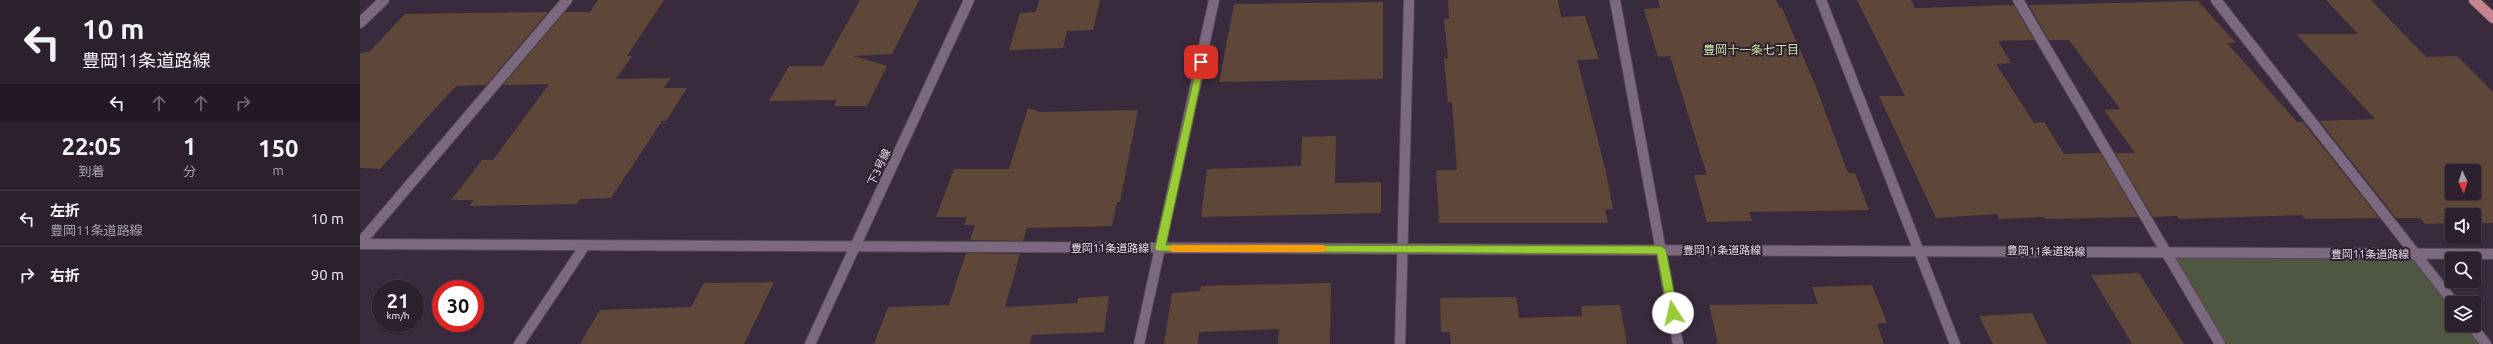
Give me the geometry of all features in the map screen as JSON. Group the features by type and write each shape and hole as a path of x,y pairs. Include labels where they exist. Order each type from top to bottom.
{"main road":[{"path":"2474,0 2493,18"}],"street":[{"path":"360,23 384,0"},
{"path":"360,244 566,0"},
{"name":"下3号線","path":"810,344 969,0"},
{"path":"1139,344 1214,0"},
{"path":"1400,344 1409,0"},
{"path":"1615,0 1678,344"},
{"path":"1821,0 1954,344"},
{"path":"2018,0 2220,344"},
{"path":"2216,0 2448,296"},
{"name":"豊岡11条道路線","path":"360,244 584,247 1403,248 2493,254"},
{"path":"519,344 584,247"},
{"path":"2477,332 2486,344"}],"green space":[{"path":"2167,253 2415,254 2447,296 2445,296 2445,332 2477,332 2486,344 2220,344"}],"building":[{"path":"598,0 664,0 627,56 632,56 616,79 671,78 664,88 687,88 666,121 662,121 611,198 580,199 577,204 469,206 474,200 451,200 482,160 493,160 549,84 503,85 565,12 590,12"},
{"path":"860,0 919,0 892,54 854,56 887,66 867,106 834,106 837,100 769,101 789,66 823,66"},
{"path":"1039,0 1100,0 1093,30 1067,31 1063,48 1009,50 1020,13 1036,12"},
{"path":"1448,0 1558,0 1561,17 1585,16 1599,59 1577,60 1605,168 1613,209 1605,210 1608,223 1439,223 1436,170 1457,170 1452,102 1448,102 1444,58 1448,58 1444,19 1449,19"},
{"path":"1658,0 1776,0 1780,8 1782,8 1816,87 1848,173 1855,173 1869,210 1749,212 1752,221 1707,222 1694,175 1707,175 1670,56 1658,57 1644,9 1660,8"},
{"path":"1857,0 1911,0 1915,8 2014,5 2034,40 1998,41 2011,63 1996,64 2034,123 2044,122 2064,154 2101,153 2138,217 2046,219 2044,217 1999,219 1997,214 1936,218 1879,96 1905,96"},
{"path":"2326,0 2371,0 2426,57 2457,56 2493,92 2493,223 2481,223 2481,208 2445,208 2445,223 2425,224 2420,218 2396,218 2320,121 2375,119 2296,34 2358,34"},
{"path":"2198,1 2236,43 2227,43 2297,122 2303,122 2379,218 2306,219 2302,215 2179,219 2177,216 2153,217 2115,153 2135,153 2104,110 2120,109 2069,40 2049,40 2029,5"},
{"path":"1383,2 1383,79 1219,82 1234,4"},
{"path":"548,12 486,85 456,86 380,169 360,168 360,53 369,52 405,14"},
{"path":"1028,108 1040,112 1138,110 1120,202 1117,202 1112,226 1027,228 1023,241 970,240 975,225 964,225 967,217 936,217 954,169 1009,169"},
{"path":"1336,136 1335,183 1381,182 1381,213 1201,217 1207,169 1301,166 1302,137"},
{"path":"966,253 1020,254 1005,307 1077,303 1078,298 1109,296 1104,332 1032,335 1030,344 874,344 888,307 949,305"},
{"path":"2139,273 2184,344 2132,344 2091,275"},
{"path":"774,282 744,344 580,344 600,310 691,307 704,283"},
{"path":"1331,283 1330,344 1278,344 1279,329 1199,332 1198,344 1164,344 1172,293 1200,291 1201,286"},
{"path":"1872,285 1887,323 1877,324 1884,344 1718,344 1709,305 1818,304 1812,287"},
{"path":"1516,297 1519,318 1582,316 1581,306 1620,305 1627,344 1451,344 1450,332 1441,332 1440,298"},
{"path":"2032,313 2047,344 1993,344 1979,316"}],"slow traffic":[{"path":"1172,248 1323,248"}],"district":[{"name":"豊岡十一条七丁目","path":"1751,50"}],"route":[{"path":"1201,62 1160,248 1661,250 1673,313"}]}
